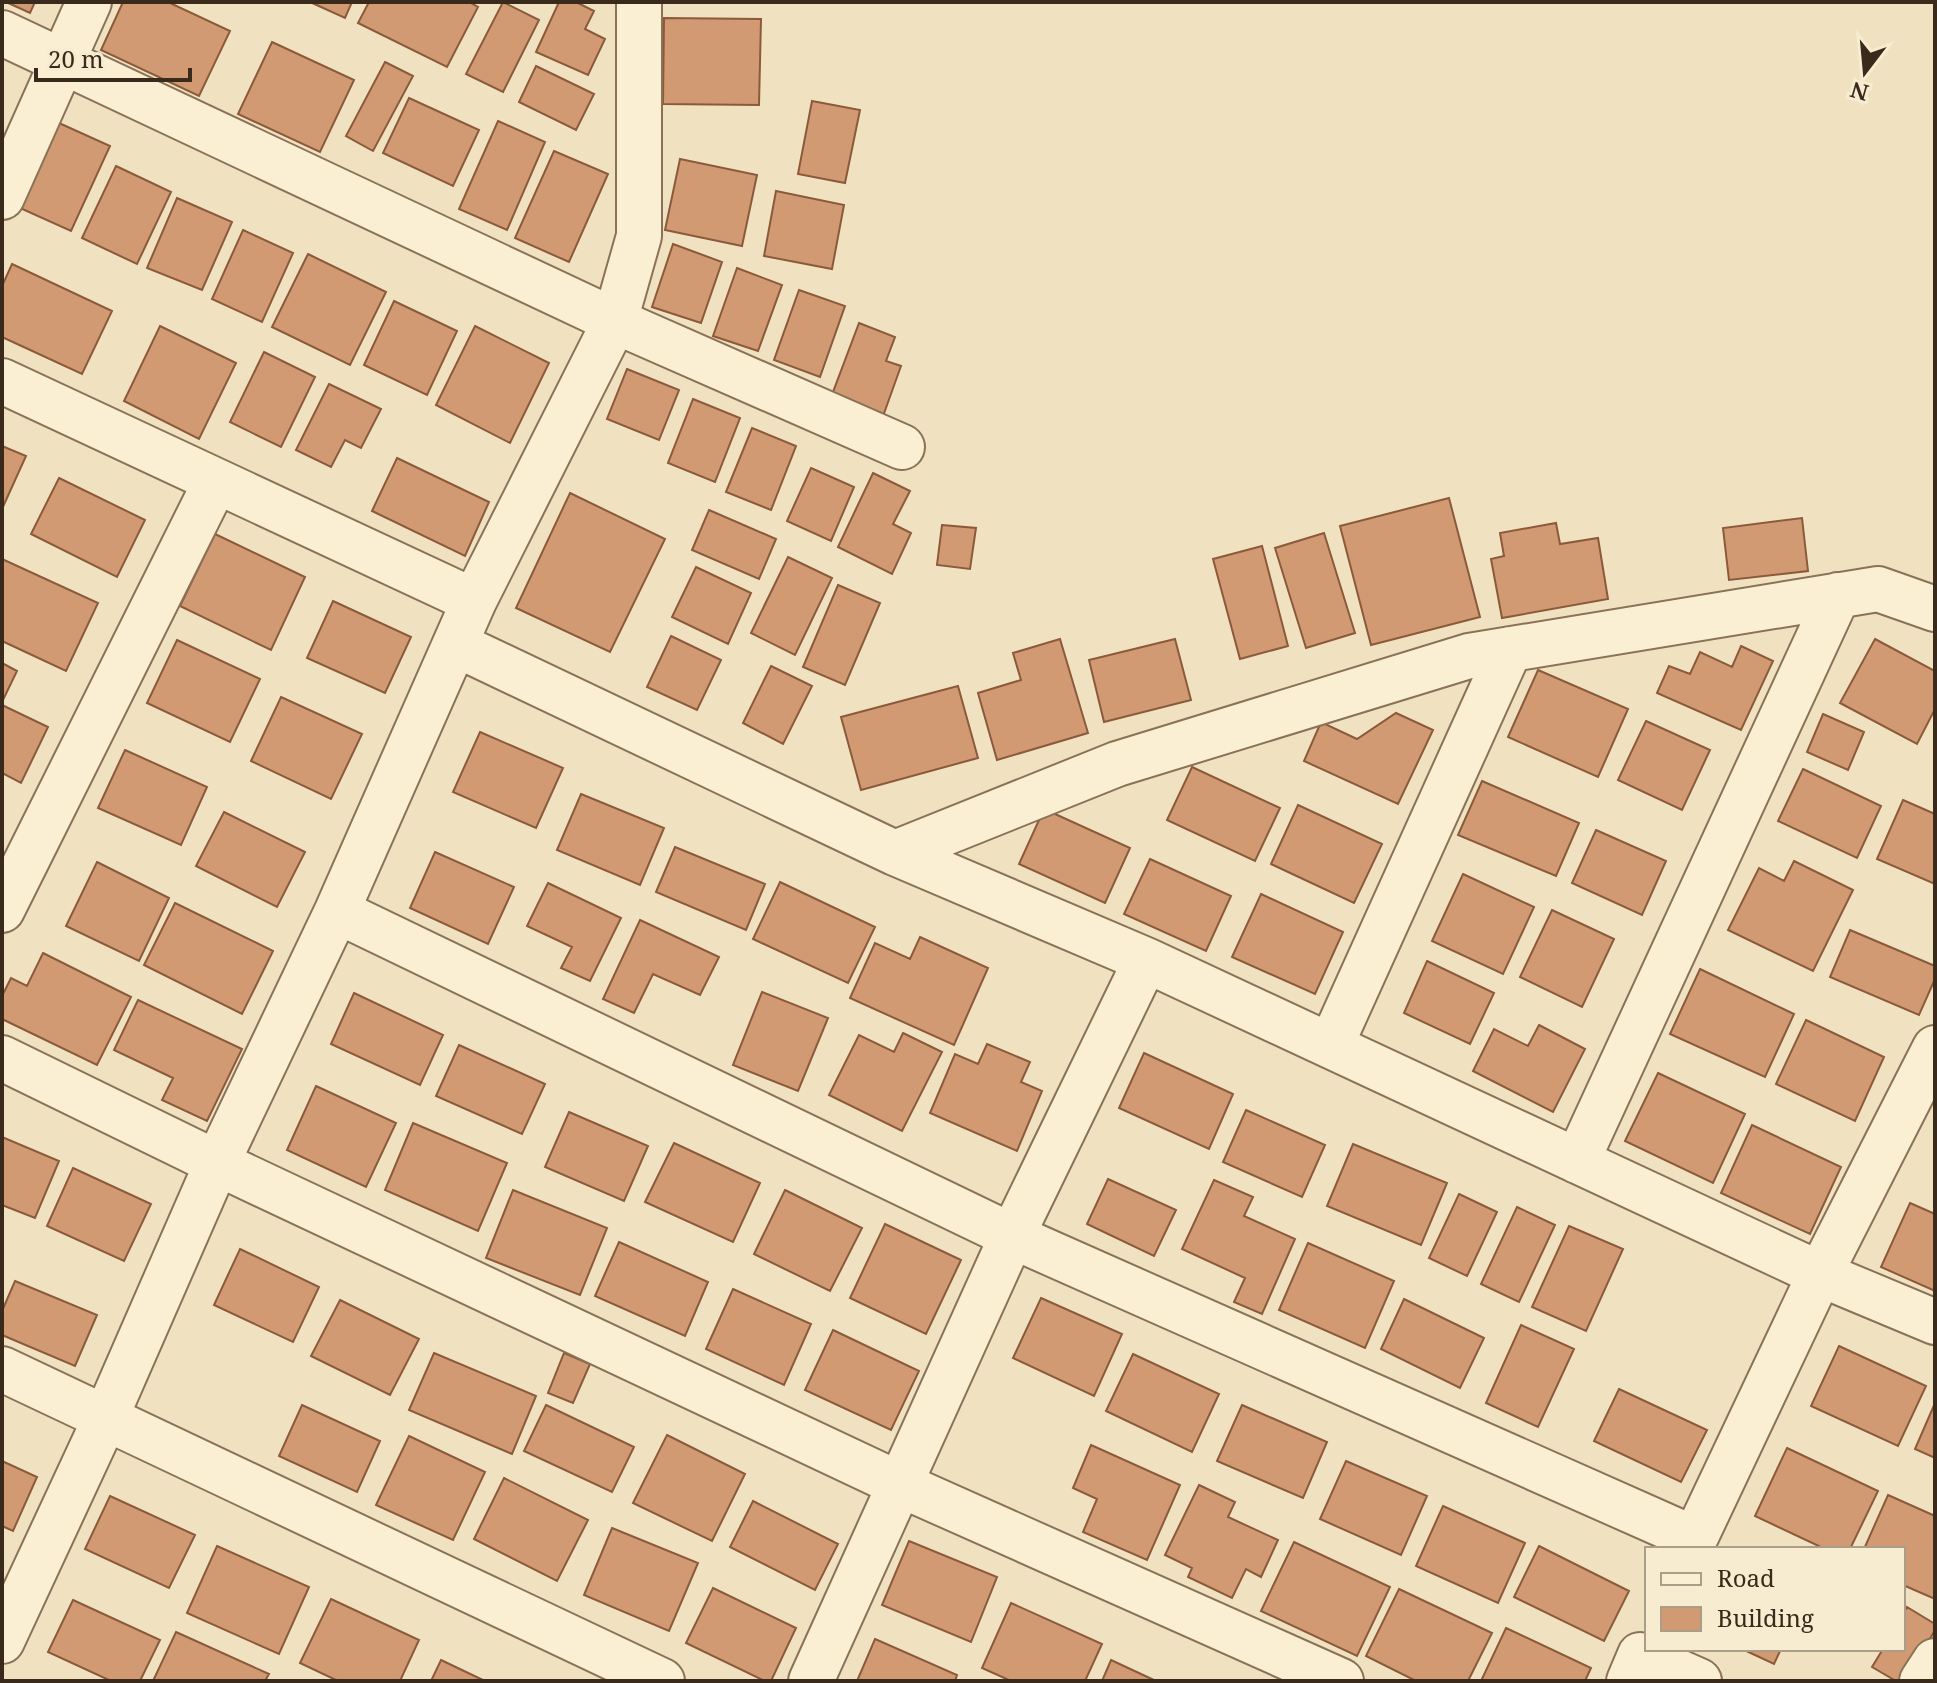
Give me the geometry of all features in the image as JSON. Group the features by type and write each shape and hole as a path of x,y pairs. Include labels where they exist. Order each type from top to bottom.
{"street":[{"path":"2,197 89,2"},
{"path":"2,1641 106,1417 217,1163 337,911 474,601 615,321 639,236 639,2"},
{"path":"2,33 615,321 902,447"},
{"path":"2,381 474,601"},
{"path":"2,910 216,481"},
{"path":"895,853 1117,764 1469,656 1878,589 1935,609"},
{"path":"1577,1161 1838,595"},
{"path":"455,644 895,853 1146,960 1820,1274 1935,1322"},
{"path":"1331,1045 1510,649"},
{"path":"337,911 1012,1236 1693,1544 1820,1274 1935,1048"},
{"path":"811,1681 1012,1236 1146,960"},
{"path":"2,1058 217,1163 899,1484 1341,1681"},
{"path":"2,1369 662,1681"},
{"path":"1639,1659 1699,1681"},
{"path":"1922,1681 1935,1661"}],"building":[{"path":"6,2 35,2 30,13"},
{"path":"123,2 168,2 230,31 199,96 101,50"},
{"path":"310,2 352,2 345,18"},
{"path":"369,2 469,2 478,7 447,67 358,23"},
{"path":"503,2 539,20 503,92 466,74"},
{"path":"559,2 576,2 594,11 585,29 605,39 588,75 536,52"},
{"path":"664,18 761,19 759,105 663,104"},
{"path":"272,42 354,80 320,152 238,114"},
{"path":"385,62 413,76 373,151 346,136"},
{"path":"536,66 594,94 576,130 519,102"},
{"path":"409,98 479,130 453,186 383,153"},
{"path":"812,101 860,110 845,183 798,174"},
{"path":"498,121 545,142 507,230 459,209"},
{"path":"59,123 110,146 71,231 20,208"},
{"path":"554,151 608,174 569,262 515,238"},
{"path":"680,159 757,175 742,246 665,230"},
{"path":"116,166 171,192 137,264 82,238"},
{"path":"776,191 844,205 832,269 764,256"},
{"path":"177,198 232,222 202,290 147,268"},
{"path":"243,230 293,253 262,322 212,299"},
{"path":"673,244 722,262 701,323 652,307"},
{"path":"308,254 386,292 350,365 272,327"},
{"path":"12,264 112,311 82,374 2,337 2,286"},
{"path":"737,268 782,285 758,351 713,336"},
{"path":"799,290 845,306 820,377 774,360"},
{"path":"394,301 457,331 427,395 364,365"},
{"path":"859,323 895,337 886,361 901,366 882,419 830,400"},
{"path":"160,326 236,363 199,439 124,401"},
{"path":"475,326 549,363 510,443 436,405"},
{"path":"264,352 315,377 281,447 230,422"},
{"path":"627,369 679,390 659,440 607,419"},
{"path":"329,384 381,409 361,448 345,440 331,467 296,450"},
{"path":"693,399 740,418 715,482 668,463"},
{"path":"752,428 796,446 771,510 726,492"},
{"path":"2,446 26,456 2,509"},
{"path":"397,458 489,502 465,556 372,511"},
{"path":"811,468 854,487 831,541 787,521"},
{"path":"873,473 910,491 893,524 911,533 892,574 838,547"},
{"path":"59,478 145,520 117,577 31,534"},
{"path":"570,493 665,539 610,652 516,608"},
{"path":"1449,498 1480,617 1371,645 1340,526"},
{"path":"709,510 776,539 759,579 692,550"},
{"path":"1802,518 1808,571 1729,580 1723,528"},
{"path":"1556,523 1560,544 1598,538 1608,599 1502,618 1491,559 1504,556 1500,533"},
{"path":"942,525 976,528 970,569 937,565"},
{"path":"1324,533 1355,633 1306,648 1275,548"},
{"path":"215,534 305,577 271,650 180,606"},
{"path":"1262,546 1288,646 1240,659 1213,559"},
{"path":"788,557 832,578 795,655 751,633"},
{"path":"2,559 98,603 66,671 2,641"},
{"path":"696,567 751,593 728,644 672,617"},
{"path":"838,585 880,603 845,685 803,667"},
{"path":"333,601 411,637 385,693 307,658"},
{"path":"671,636 721,660 697,710 647,687"},
{"path":"1060,639 1088,733 997,760 978,693 1021,680 1013,653"},
{"path":"1175,639 1191,700 1104,722 1089,660"},
{"path":"1875,639 1935,671 1935,709 1917,744 1840,703"},
{"path":"177,640 260,679 230,742 147,703"},
{"path":"1741,646 1773,661 1741,730 1657,693 1669,666 1690,674 1700,652 1732,667"},
{"path":"2,663 17,671 2,702"},
{"path":"771,666 812,686 783,744 743,723"},
{"path":"1538,670 1628,709 1598,777 1508,737"},
{"path":"958,686 978,758 861,790 841,717"},
{"path":"281,697 362,734 331,799 251,761"},
{"path":"2,705 48,727 21,783 2,773"},
{"path":"1396,713 1433,730 1398,804 1304,761 1321,722 1357,739"},
{"path":"1823,714 1864,732 1848,770 1807,752"},
{"path":"1646,721 1710,750 1682,810 1618,780"},
{"path":"480,732 563,768 536,828 453,792"},
{"path":"125,750 207,787 181,845 98,808"},
{"path":"1192,767 1280,808 1255,861 1167,820"},
{"path":"1803,769 1881,806 1857,858 1778,821"},
{"path":"1482,781 1579,823 1556,876 1458,835"},
{"path":"581,794 664,828 640,885 557,850"},
{"path":"1903,800 1935,814 1935,884 1877,859"},
{"path":"1298,805 1382,844 1354,903 1271,864"},
{"path":"1044,809 1130,848 1105,903 1019,864"},
{"path":"224,812 305,852 277,907 196,866"},
{"path":"1596,830 1666,861 1642,915 1572,883"},
{"path":"675,847 765,884 746,930 656,892"},
{"path":"435,852 514,887 488,944 410,908"},
{"path":"1150,859 1231,896 1206,951 1124,914"},
{"path":"1794,861 1853,890 1813,971 1728,930 1759,868 1784,881"},
{"path":"97,862 169,898 139,961 66,926"},
{"path":"1463,874 1534,907 1503,974 1432,941"},
{"path":"780,882 875,927 848,983 753,939"},
{"path":"548,883 621,918 590,981 561,968 572,947 527,926"},
{"path":"1261,894 1343,932 1315,994 1232,957"},
{"path":"175,903 273,951 242,1014 144,965"},
{"path":"1552,910 1614,939 1582,1007 1520,977"},
{"path":"640,920 719,957 700,995 653,974 634,1013 603,999"},
{"path":"1850,930 1935,966 1935,979 1919,1015 1830,977"},
{"path":"920,937 988,968 954,1045 850,998 875,943 910,959"},
{"path":"43,953 131,997 97,1065 2,1019 2,996 11,978 27,986"},
{"path":"1427,961 1494,993 1470,1044 1404,1013"},
{"path":"1700,969 1794,1014 1765,1077 1670,1034"},
{"path":"762,992 828,1018 798,1091 733,1065"},
{"path":"354,993 443,1035 420,1085 331,1044"},
{"path":"138,1000 242,1049 207,1121 162,1100 173,1078 114,1050"},
{"path":"1806,1020 1884,1057 1855,1121 1776,1084"},
{"path":"1539,1025 1585,1049 1553,1112 1473,1071 1494,1029 1528,1046"},
{"path":"903,1033 942,1052 902,1131 829,1095 859,1035 894,1052"},
{"path":"987,1044 1030,1062 1021,1082 1042,1091 1017,1151 930,1113 955,1054 978,1064"},
{"path":"459,1045 545,1084 522,1134 436,1096"},
{"path":"1144,1053 1233,1094 1209,1149 1119,1108"},
{"path":"1658,1073 1745,1114 1713,1183 1625,1141"},
{"path":"316,1086 396,1123 366,1187 287,1150"},
{"path":"1246,1110 1325,1145 1302,1197 1223,1162"},
{"path":"569,1112 648,1146 624,1201 545,1167"},
{"path":"413,1123 507,1163 478,1231 385,1190"},
{"path":"1752,1125 1841,1167 1810,1234 1721,1193"},
{"path":"2,1137 59,1161 35,1218 2,1205"},
{"path":"674,1143 760,1183 733,1242 645,1202"},
{"path":"1353,1144 1447,1183 1421,1245 1327,1206"},
{"path":"73,1168 151,1204 124,1261 47,1226"},
{"path":"1108,1179 1176,1210 1154,1256 1087,1224"},
{"path":"1214,1180 1253,1197 1244,1216 1295,1239 1262,1314 1234,1302 1245,1278 1182,1249"},
{"path":"513,1190 607,1228 580,1295 486,1258"},
{"path":"785,1190 862,1228 830,1291 754,1254"},
{"path":"1459,1194 1497,1212 1467,1276 1429,1258"},
{"path":"1910,1203 1935,1214 1935,1291 1881,1267"},
{"path":"1517,1207 1555,1225 1519,1302 1481,1284"},
{"path":"885,1224 961,1260 926,1334 850,1298"},
{"path":"1569,1226 1623,1249 1586,1331 1532,1307"},
{"path":"619,1242 708,1282 685,1336 595,1296"},
{"path":"1308,1243 1394,1281 1365,1348 1279,1310"},
{"path":"240,1249 319,1287 293,1342 214,1305"},
{"path":"15,1281 97,1315 75,1366 2,1335 2,1311"},
{"path":"733,1289 811,1324 784,1385 706,1349"},
{"path":"1041,1298 1122,1334 1094,1396 1013,1358"},
{"path":"1404,1299 1484,1338 1460,1388 1381,1349"},
{"path":"340,1300 419,1339 390,1395 311,1356"},
{"path":"1521,1325 1574,1349 1538,1427 1486,1403"},
{"path":"833,1330 919,1371 891,1430 805,1390"},
{"path":"1839,1346 1926,1386 1898,1446 1811,1406"},
{"path":"434,1353 536,1396 512,1454 409,1410"},
{"path":"564,1353 590,1364 573,1403 548,1393"},
{"path":"1133,1354 1219,1394 1192,1452 1106,1411"},
{"path":"1619,1389 1707,1430 1681,1482 1594,1441"},
{"path":"1935,1403 1935,1458 1915,1449"},
{"path":"302,1405 380,1441 357,1492 279,1456"},
{"path":"546,1405 634,1447 612,1492 524,1451"},
{"path":"1242,1405 1327,1442 1303,1498 1217,1461"},
{"path":"667,1435 745,1474 712,1541 633,1503"},
{"path":"409,1436 485,1472 453,1540 376,1505"},
{"path":"1091,1445 1180,1485 1147,1560 1083,1532 1097,1499 1073,1488"},
{"path":"1787,1448 1878,1491 1851,1547 1821,1547 1755,1516"},
{"path":"2,1461 37,1477 13,1531 2,1526"},
{"path":"1346,1461 1427,1496 1401,1555 1320,1519"},
{"path":"504,1478 588,1520 557,1581 474,1539"},
{"path":"1199,1485 1235,1502 1228,1517 1278,1540 1261,1577 1246,1569 1232,1598 1188,1577 1192,1568 1165,1555"},
{"path":"1888,1495 1935,1516 1935,1599 1905,1586 1905,1547 1865,1547"},
{"path":"110,1496 195,1535 169,1588 85,1549"},
{"path":"753,1501 838,1544 815,1590 730,1547"},
{"path":"1443,1506 1525,1543 1498,1603 1416,1566"},
{"path":"612,1528 698,1563 669,1631 584,1595"},
{"path":"909,1541 997,1577 971,1642 882,1605"},
{"path":"1294,1542 1390,1587 1357,1656 1261,1611"},
{"path":"217,1546 309,1587 279,1654 187,1613"},
{"path":"1539,1546 1629,1591 1604,1641 1514,1597"},
{"path":"713,1588 796,1628 771,1681 765,1681 686,1643"},
{"path":"1399,1589 1492,1633 1468,1681 1416,1681 1366,1656"},
{"path":"331,1599 419,1640 400,1681 338,1681 300,1663"},
{"path":"73,1600 160,1640 140,1681 111,1681 48,1652"},
{"path":"1011,1603 1102,1644 1085,1681 1011,1681 982,1668"},
{"path":"1907,1607 1935,1624 1935,1630 1906,1681 1896,1681 1872,1667 1882,1651 1905,1651"},
{"path":"1506,1628 1591,1668 1585,1681 1481,1681"},
{"path":"176,1632 269,1674 265,1681 153,1681"},
{"path":"875,1639 957,1675 955,1681 857,1681"},
{"path":"1746,1651 1780,1651 1774,1664"},
{"path":"441,1660 485,1681 431,1681"},
{"path":"1111,1660 1156,1681 1102,1681"}]}
